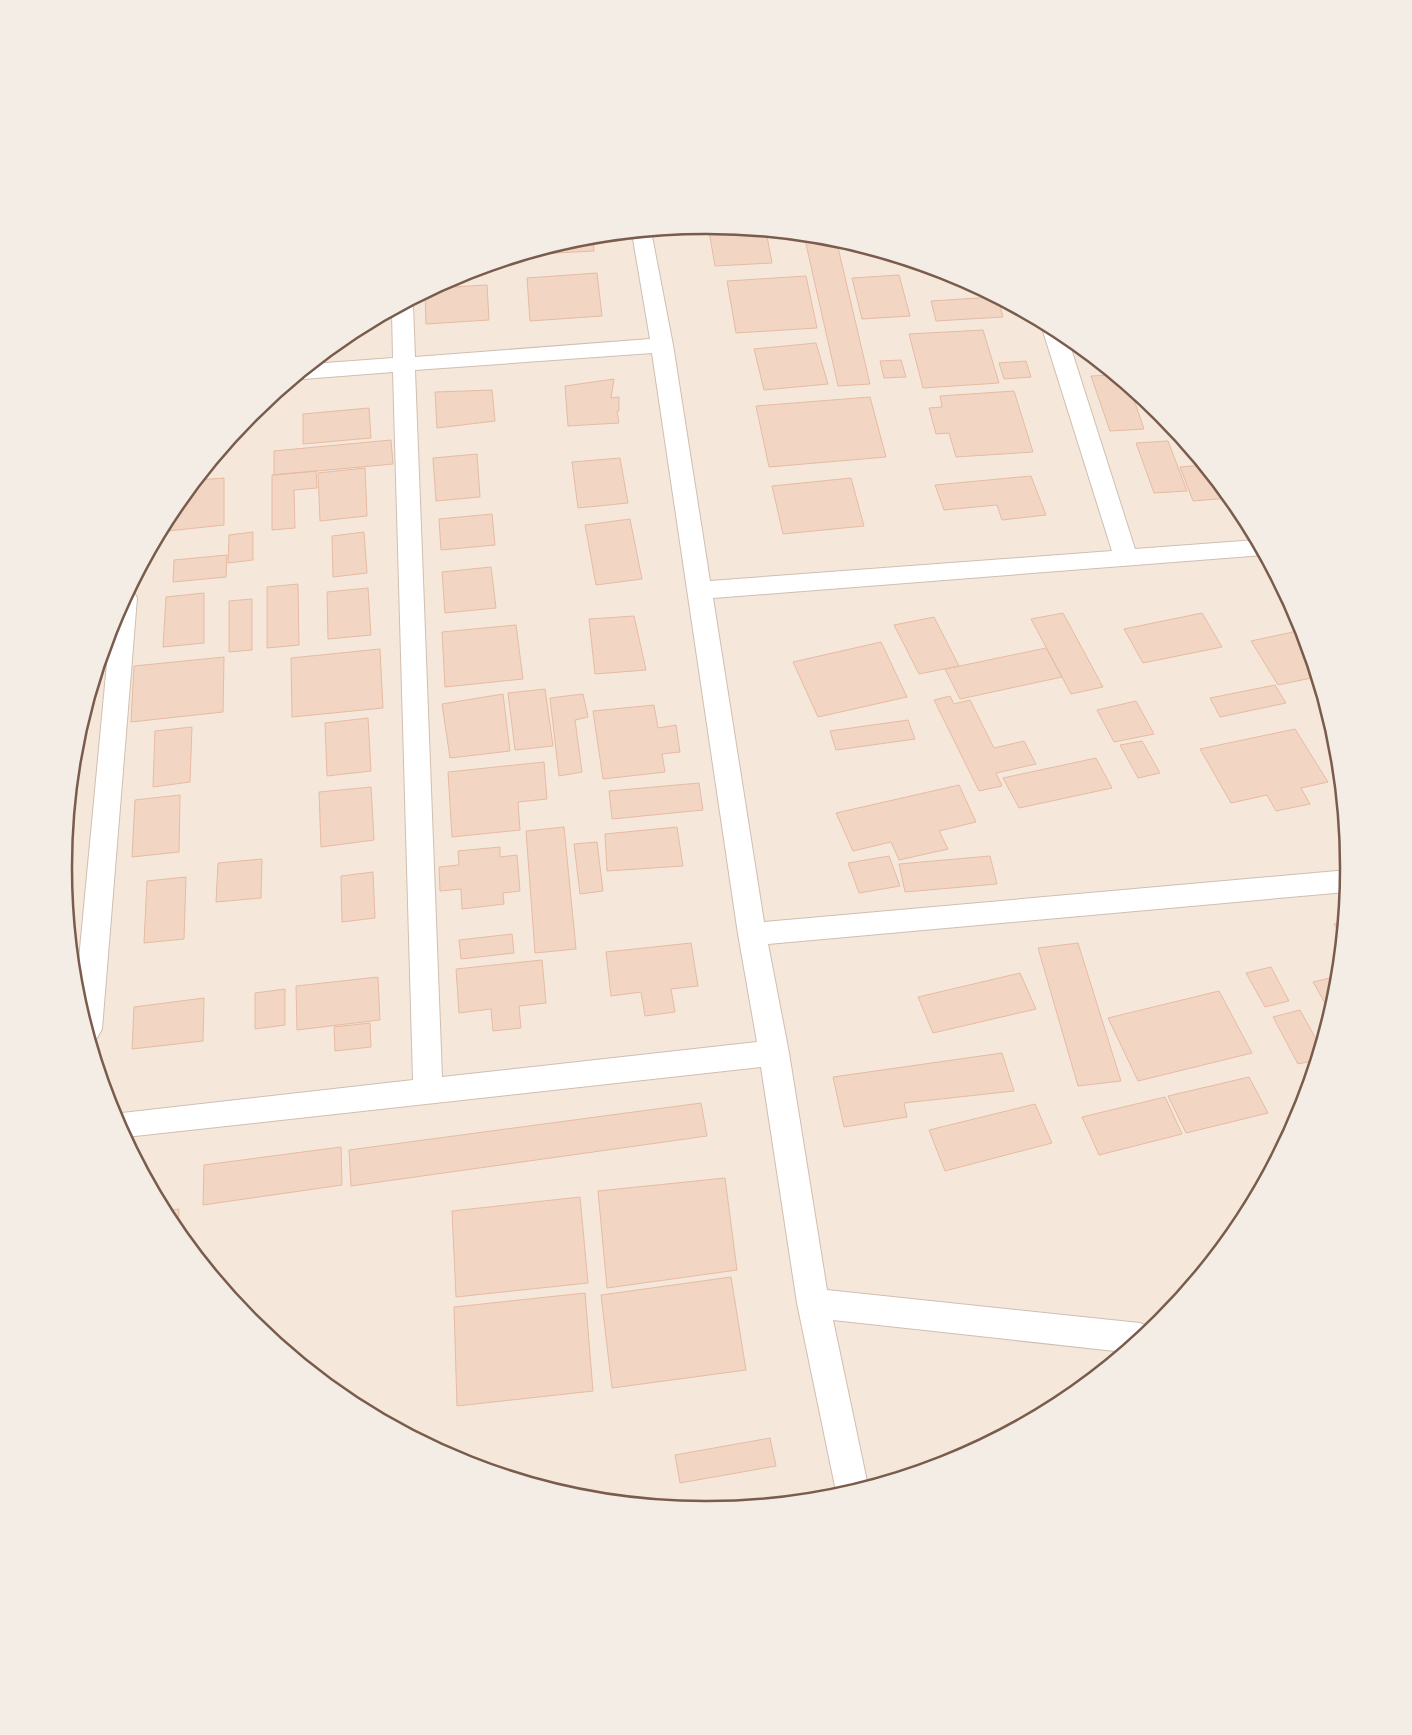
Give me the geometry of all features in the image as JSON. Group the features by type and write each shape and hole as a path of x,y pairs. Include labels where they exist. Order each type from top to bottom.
{"street":[{"path":"643,237 662,345 752,934 774,1053 812,1303 850,1484"},
{"path":"402,312 428,1090"},
{"path":"1057,340 1126,558"},
{"path":"312,371 662,345"},
{"path":"700,590 1253,548"},
{"path":"89,1008 123,620"},
{"path":"752,934 1339,882"},
{"path":"127,1124 774,1053"},
{"path":"812,1303 1131,1337"}],"shaded area":[{"path":"665,235 747,235 789,239 830,246 910,268 986,299 1023,319 1092,365 1124,391 1154,420 1209,482 1255,551 1274,587 1306,664 1318,704 1334,785 1340,868 1334,950 1318,1031 1306,1071 1274,1148 1255,1184 1209,1253 1182,1285 1124,1344 1092,1370 1023,1416 986,1436 948,1453 870,1479 830,1489 789,1496 747,1500 665,1500 623,1496 582,1489 502,1467 426,1436 389,1416 320,1370 288,1344 258,1315 203,1253 157,1184 138,1148 106,1071 94,1031 78,950 74,909 72,868 78,785 94,704 106,664 138,587 157,551 203,482 230,450 288,391 320,365 389,319 426,299 464,282 542,256 582,246 623,239"}],"building":[{"path":"710,234 767,237 772,263 715,266"},
{"path":"806,242 838,248 870,384 838,386"},
{"path":"594,244 594,251 553,253"},
{"path":"597,273 602,316 530,321 527,278"},
{"path":"899,275 910,316 862,319 852,278"},
{"path":"806,276 817,328 736,333 727,281"},
{"path":"487,285 489,320 426,324 425,299 453,287"},
{"path":"983,298 1000,307 1003,317 936,321 931,301"},
{"path":"983,330 999,383 923,388 909,334"},
{"path":"816,343 828,384 764,390 754,349"},
{"path":"901,360 906,377 884,378 880,361"},
{"path":"1026,361 1031,377 1004,379 999,363"},
{"path":"1105,375 1134,401 1144,429 1110,431 1091,376"},
{"path":"614,379 611,398 619,397 619,411 617,411 619,423 568,426 565,386"},
{"path":"492,390 495,421 437,428 435,392"},
{"path":"1014,391 1033,452 956,457 949,433 936,434 929,408 942,407 940,396"},
{"path":"870,397 886,457 769,467 756,406"},
{"path":"369,408 371,438 303,444 303,414"},
{"path":"391,440 393,464 274,475 274,451"},
{"path":"1168,441 1187,491 1154,493 1136,443"},
{"path":"477,454 480,497 436,501 433,458"},
{"path":"620,458 628,503 578,508 572,462"},
{"path":"1195,466 1221,499 1193,501 1180,467"},
{"path":"365,468 367,516 320,521 318,473"},
{"path":"316,471 317,488 294,490 295,528 272,530 272,475"},
{"path":"1031,476 1046,515 1002,520 997,505 944,510 935,485"},
{"path":"224,478 224,525 170,531 179,516 205,479"},
{"path":"851,478 864,526 783,534 772,486"},
{"path":"492,514 495,545 441,550 439,519"},
{"path":"630,519 642,579 596,585 585,525"},
{"path":"253,532 253,560 228,563 229,535"},
{"path":"364,532 367,573 333,577 332,536"},
{"path":"227,555 226,577 173,582 174,560"},
{"path":"491,567 496,608 445,613 442,572"},
{"path":"298,584 299,645 267,648 267,587"},
{"path":"368,588 371,635 328,639 327,592"},
{"path":"204,593 204,643 163,647 166,597"},
{"path":"252,599 252,650 229,652 229,601"},
{"path":"1063,613 1103,687 1071,694 1031,619"},
{"path":"1202,613 1222,647 1143,663 1124,629"},
{"path":"634,616 646,670 595,674 589,619"},
{"path":"934,617 959,666 919,674 894,625"},
{"path":"516,625 523,679 445,687 442,632"},
{"path":"1294,632 1310,678 1278,685 1251,641"},
{"path":"881,642 907,697 818,717 793,662"},
{"path":"1046,648 1062,677 960,699 945,669"},
{"path":"380,649 383,708 292,717 291,658"},
{"path":"224,657 223,712 131,722 134,666"},
{"path":"1275,685 1286,703 1220,717 1210,698"},
{"path":"545,689 553,746 515,750 508,693"},
{"path":"503,694 510,751 450,758 442,704"},
{"path":"583,694 588,717 575,720 582,772 559,776 550,698"},
{"path":"950,696 954,704 970,700 994,748 1024,741 1036,764 996,773 1002,786 979,791 934,700"},
{"path":"1136,701 1154,734 1114,742 1097,710"},
{"path":"654,705 658,728 676,725 680,752 662,754 665,772 603,779 593,711"},
{"path":"368,718 371,771 327,776 325,723"},
{"path":"908,720 915,739 836,750 830,731"},
{"path":"192,727 190,782 153,787 155,731"},
{"path":"1295,729 1328,782 1301,788 1310,804 1276,811 1267,795 1231,803 1200,749"},
{"path":"1142,741 1160,773 1138,778 1120,745"},
{"path":"1096,758 1112,788 1019,808 1003,778"},
{"path":"544,762 547,799 518,802 520,830 452,837 448,772"},
{"path":"699,783 703,810 612,819 609,791"},
{"path":"959,785 976,822 939,831 948,849 899,860 891,842 853,851 836,813"},
{"path":"371,787 374,840 321,847 319,792"},
{"path":"180,795 179,852 132,857 135,800"},
{"path":"564,827 576,949 535,953 526,831"},
{"path":"677,827 683,866 607,871 605,834"},
{"path":"597,842 603,891 580,894 574,844"},
{"path":"500,847 500,857 517,855 520,891 503,893 504,904 462,909 461,889 440,891 439,867 459,865 458,851"},
{"path":"889,856 900,886 859,893 848,863"},
{"path":"990,856 997,884 905,892 899,864"},
{"path":"262,859 261,898 216,902 218,863"},
{"path":"373,872 375,918 342,922 341,876"},
{"path":"186,877 184,939 144,943 147,881"},
{"path":"512,934 514,953 461,959 459,940"},
{"path":"691,943 698,986 671,989 675,1012 645,1016 641,992 611,996 606,952"},
{"path":"1078,943 1121,1081 1078,1086 1038,948"},
{"path":"542,960 546,1003 519,1006 521,1028 493,1031 491,1009 459,1013 456,969"},
{"path":"1271,967 1289,1001 1265,1007 1246,973"},
{"path":"1020,973 1036,1009 933,1033 918,997"},
{"path":"378,977 380,1020 297,1030 296,986"},
{"path":"1329,978 1324,1002 1313,982"},
{"path":"285,989 285,1025 255,1029 255,993"},
{"path":"1219,991 1252,1053 1138,1081 1108,1018"},
{"path":"204,998 203,1041 132,1049 134,1007"},
{"path":"1300,1010 1316,1038 1309,1062 1298,1064 1273,1017"},
{"path":"370,1023 371,1047 335,1051 334,1027"},
{"path":"1002,1053 1014,1091 904,1103 907,1117 844,1127 833,1077"},
{"path":"1249,1077 1268,1113 1186,1133 1168,1096"},
{"path":"1165,1097 1182,1134 1099,1155 1082,1117"},
{"path":"701,1103 707,1136 351,1186 349,1150"},
{"path":"1035,1104 1052,1143 945,1171 929,1130"},
{"path":"341,1147 342,1185 203,1205 204,1165"},
{"path":"725,1178 737,1270 607,1288 598,1191"},
{"path":"580,1197 588,1283 456,1297 452,1211"},
{"path":"179,1209 179,1218 173,1210"},
{"path":"731,1277 746,1370 612,1388 601,1295"},
{"path":"585,1293 593,1391 457,1406 454,1307"},
{"path":"770,1438 776,1466 680,1483 675,1455"}]}
